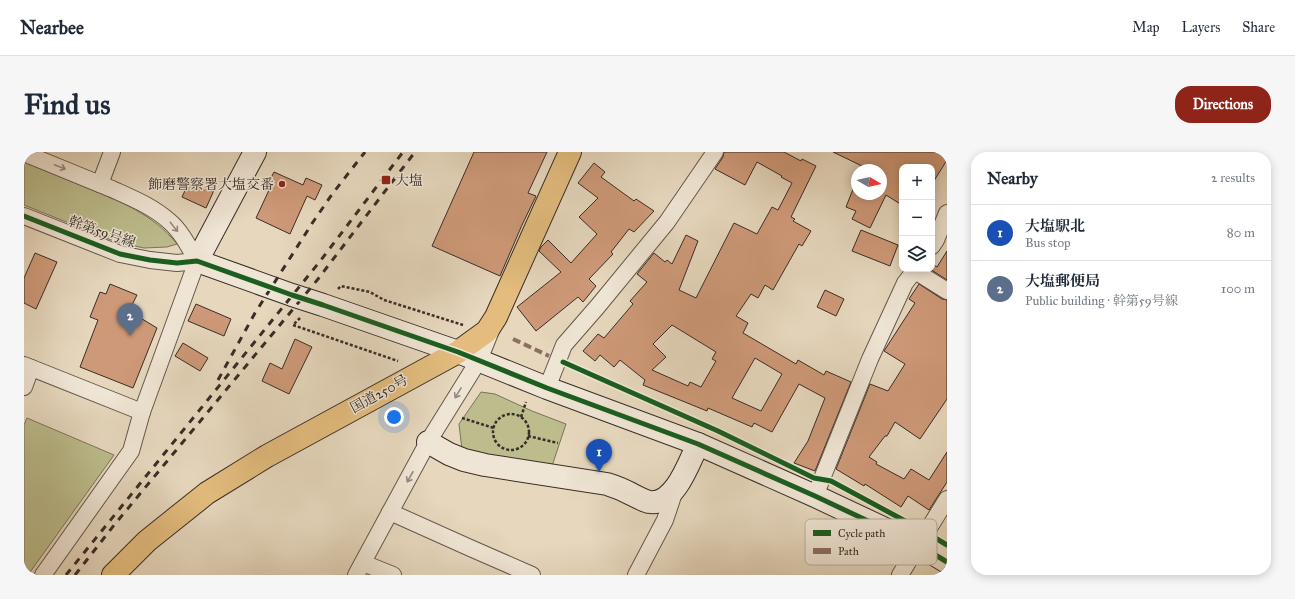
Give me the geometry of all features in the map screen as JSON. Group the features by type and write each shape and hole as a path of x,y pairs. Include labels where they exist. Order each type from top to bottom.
{"highway":[{"name":"国道250号","path":"113,575 147,541 207,494 267,456 458,352 491,324 570,152"}],"street":[{"path":"100,184 112,152"},
{"path":"43,575 130,451 142,412 197,261 255,152"},
{"path":"547,388 564,345 668,222 715,152"},
{"path":"24,153 100,184 156,211 170,222 186,241 197,261 458,352 547,388 698,444 864,519"},
{"path":"935,242 947,213"},
{"name":"幹第59号線","path":"24,216 120,254 156,261 197,261"},
{"path":"816,496 870,358 905,283 913,272"},
{"path":"918,272 947,291"},
{"path":"393,575 360,569 428,442 479,360 491,324"},
{"path":"24,387 28,367 142,412"},
{"path":"428,442 449,454 464,460 491,466 606,484 649,502 657,502 675,490"},
{"path":"636,575 665,520 675,490 698,444"},
{"path":"935,519 947,499"},
{"path":"390,512 504,570 532,575"},
{"path":"937,556 947,562"},
{"path":"900,575 906,565"}],"path":[{"path":"422,371 390,358 293,326 341,286 370,292 384,300 473,328 491,324"},
{"path":"520,399 533,405"},
{"path":"521,417 526,402"},
{"path":"515,414 525,420 528,425 528,436 526,442 521,446 510,450 499,445 495,440 494,428 496,422 504,415 515,414"},
{"path":"456,416 494,428"},
{"path":"528,436 558,443"}],"green space":[{"path":"24,162 112,198 136,210 158,225 177,244 167,247 144,248 116,242 24,205"},
{"path":"481,392 495,394 532,411 566,424 552,466 462,450 459,424"},
{"path":"27,418 114,455 28,575 24,575 24,425"}],"building":[{"path":"474,152 547,152 528,193 536,196 500,276 432,246"},
{"path":"724,152 784,152 801,161 802,159 816,166 791,217 795,219 793,221 811,231 802,246 799,244 773,290 765,285 758,298 751,294 736,316 748,323 743,333 796,364 798,360 824,375 826,371 851,382 815,471 794,463 808,441 825,398 799,384 772,432 754,423 752,427 708,408 707,411 643,385 645,380 620,360 614,367 600,355 595,361 583,351 598,334 604,338 633,304 630,301 647,282 637,274 654,253 665,262 667,260 672,264 686,235 698,241 679,290 696,298 734,223 757,234 772,207 778,210 792,183 757,162 745,185 715,169 723,157","holes":["672,325 716,352 712,359 716,361 701,387 690,382 688,386 652,370 666,357 653,344","755,358 782,374 761,411 732,398"]},
{"path":"833,152 947,152 947,160 935,179 935,164 899,164 899,203 887,196 887,164 858,164"},
{"path":"594,163 605,172 601,177 634,201 636,199 654,211 634,232 629,229 611,252 613,254 589,279 596,286 583,302 578,297 536,331 517,307 561,272 539,251 541,247 548,240 571,263 597,234 579,217 598,198 578,183"},
{"path":"274,172 303,185 306,178 322,185 315,200 307,196 290,234 256,218 270,188 267,186"},
{"path":"191,178 215,188 206,208 182,197"},
{"path":"851,194 851,200 884,200 870,228 852,219 856,211 846,207"},
{"path":"861,230 898,245 890,266 852,251"},
{"path":"947,251 947,280 935,272 935,266 937,267"},
{"path":"35,253 57,262 36,309 24,303 24,278"},
{"path":"110,284 137,295 129,311 157,328 133,388 80,367 98,320 90,317 100,292 106,294"},
{"path":"919,284 942,299 947,300 947,399 920,439 895,422 887,436 885,436 869,457 877,462 876,464 904,479 911,469 929,480 947,452 947,482 929,510 908,496 901,507 865,484 864,486 836,469 870,384 888,391 905,364 884,351 915,303 909,299"},
{"path":"825,290 844,299 836,316 817,307"},
{"path":"196,304 231,319 224,336 188,321"},
{"path":"295,339 312,347 289,394 262,381 270,363 282,369"},
{"path":"183,343 208,358 200,371 175,356"}],"railway":[{"path":"218,380 255,313 313,222 333,193 365,152"},
{"path":"66,575 321,260 403,152"},
{"path":"75,575 115,524 318,279 415,152"}],"marked path":[{"path":"513,339 549,356"}],"cycle path":[{"path":"24,216 120,254 150,260 177,263 197,261 458,352 547,388 698,444 864,519"},
{"path":"563,362 718,431 814,478 831,481 902,519"},
{"path":"937,539 947,545"},
{"path":"937,556 947,562"}],"place":[{"name":"大塩","path":"386,180"},
{"name":"飾磨警察署大塩交番","path":"282,184"},
{"name":"大塩郵便局","path":"130,336"},
{"name":"大塩駅北","path":"599,472"}]}
